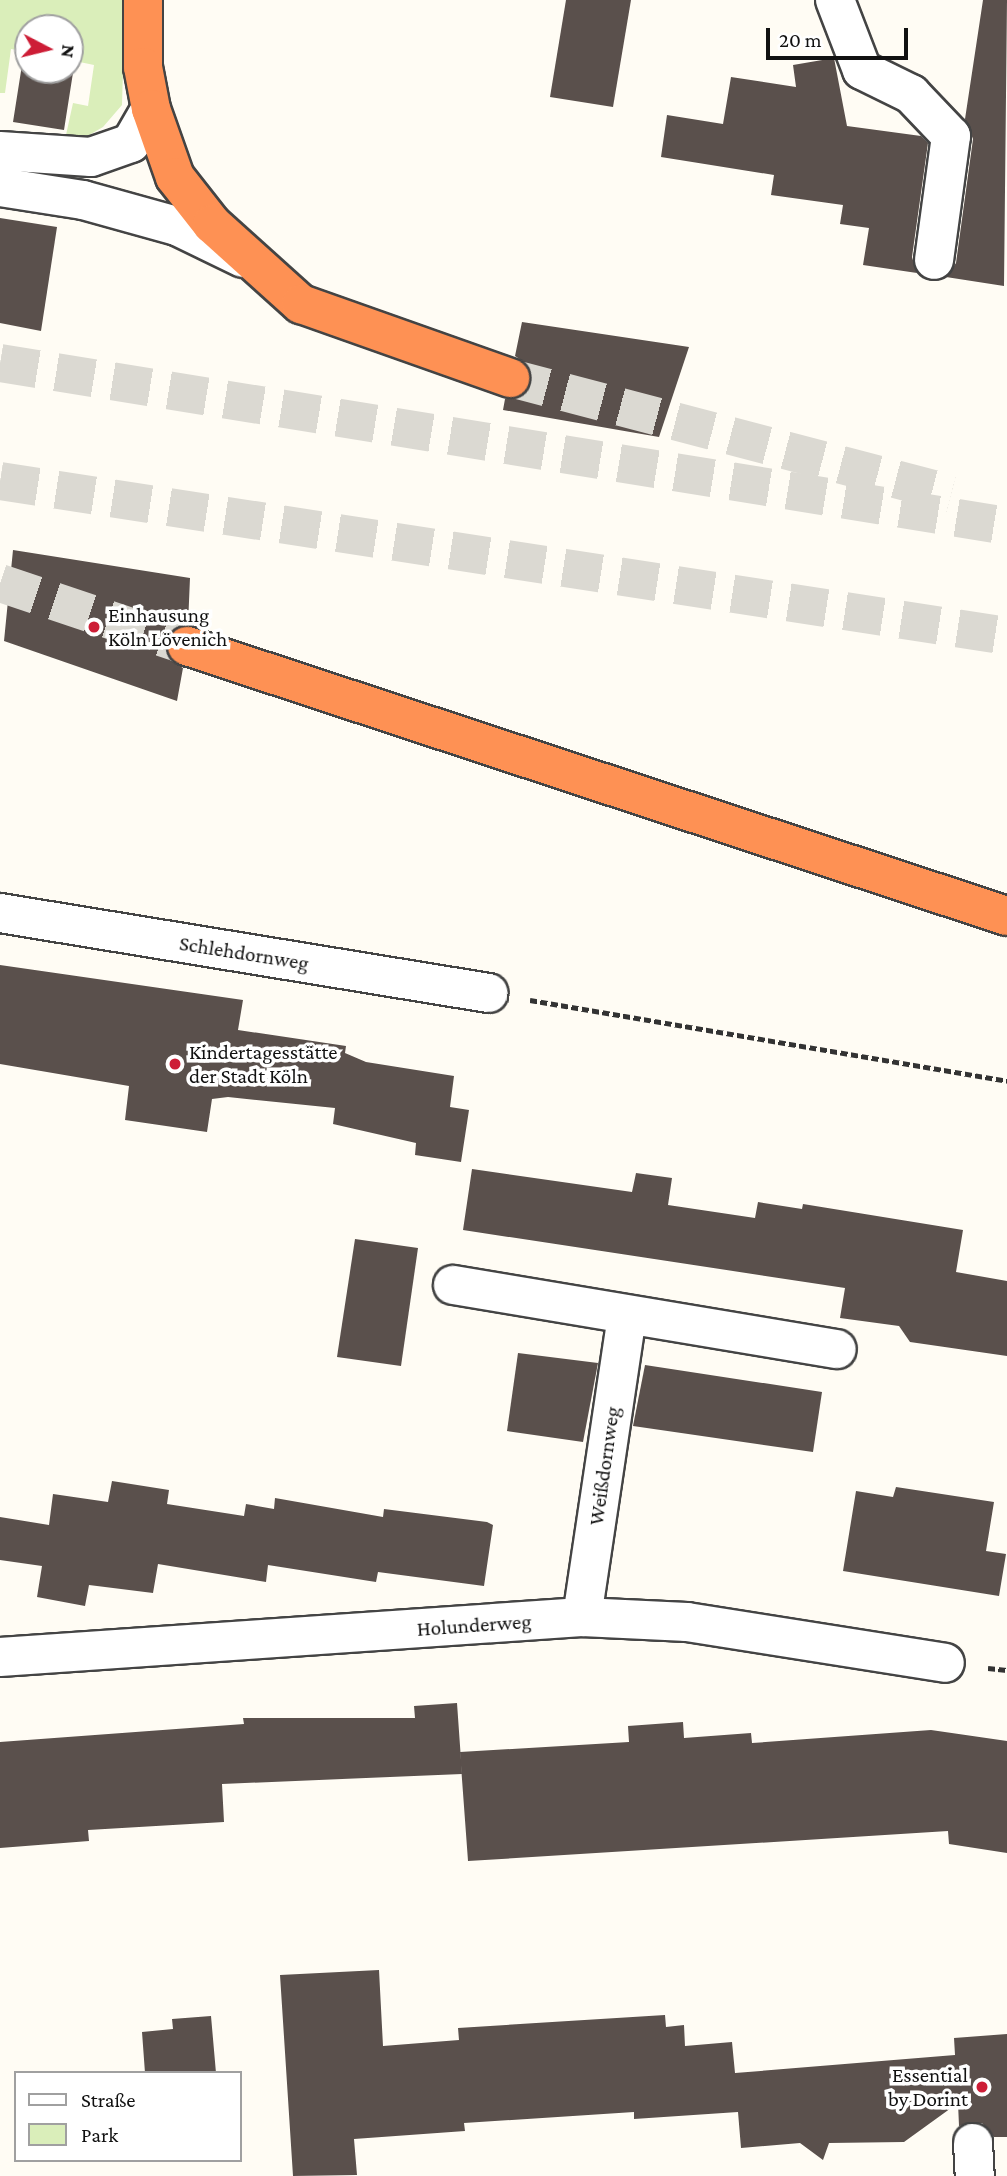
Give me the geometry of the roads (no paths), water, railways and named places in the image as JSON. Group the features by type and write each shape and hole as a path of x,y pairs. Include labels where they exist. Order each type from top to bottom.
{"highway":[{"path":"143,0 143,67 151,109 175,177 254,264 302,304 510,379"},
{"path":"187,646 1007,916"}],"street":[{"path":"835,0 862,70 911,94 951,136 934,260"},
{"path":"0,150 91,158 131,143 151,109"},
{"path":"0,187 83,200 177,226 254,264"},
{"name":"Schlehdornweg","path":"0,913 488,993"},
{"path":"453,1285 837,1349"},
{"name":"Weißdornweg","path":"582,1617 627,1315"},
{"name":"Holunderweg","path":"0,1657 582,1617 687,1622 945,1663"}],"tunnel":[{"path":"0,363 1007,526"},
{"path":"510,378 951,494"},
{"path":"0,481 1007,636"},
{"path":"0,583 187,646"}],"place":[{"name":"Einhausung Köln Lövenich","path":"94,627"},
{"name":"Kindertagesstätte der Stadt Köln","path":"175,1064"},
{"name":"Essential by Dorint","path":"982,2087"}]}
